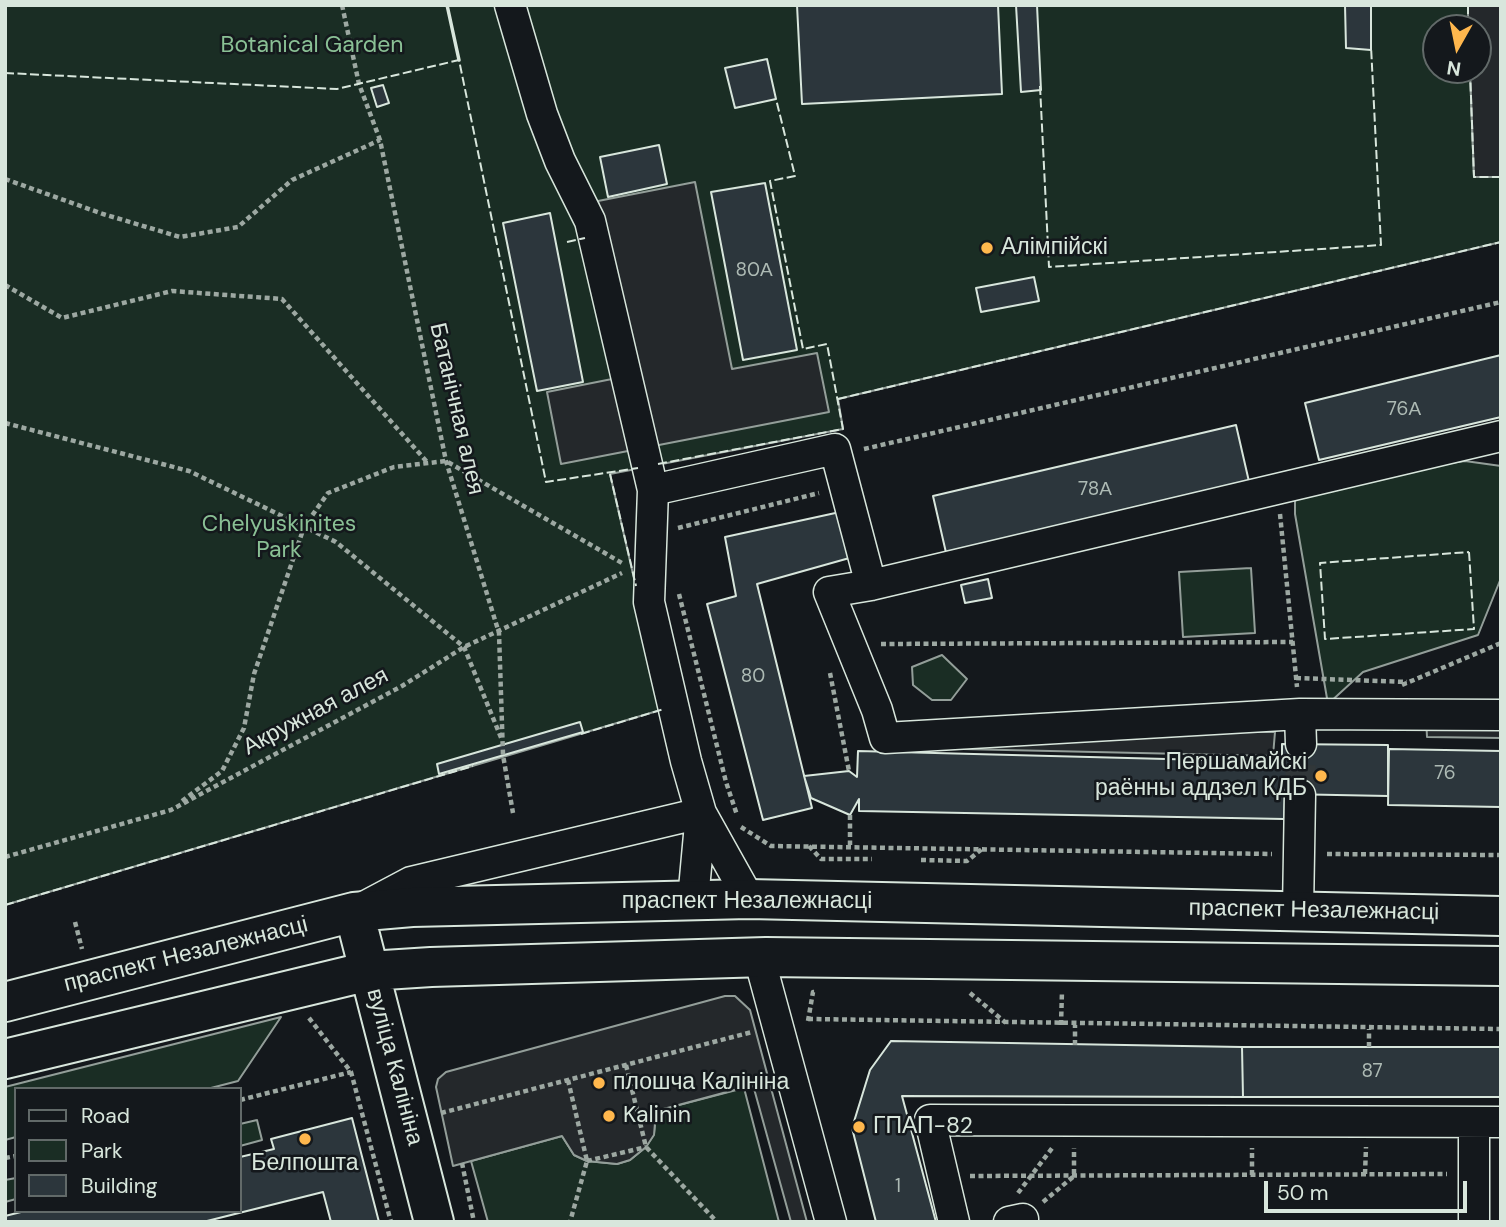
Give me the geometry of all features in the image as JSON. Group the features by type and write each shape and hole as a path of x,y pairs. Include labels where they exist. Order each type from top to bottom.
{"main road":[{"name":"праспект Незалежнасці","path":"5,1002 354,912 412,907 749,899 1501,916"},
{"name":"вуліца Калініна","path":"354,912 434,1222"},
{"path":"5,1059 369,971 766,957 1501,966"}],"street":[{"path":"510,5 542,114 560,161 590,220 653,490 649,602 701,813 749,899"},
{"path":"1501,436 871,585 828,592 885,738 1300,714 1501,715"},
{"path":"653,490 835,449 871,585"},
{"path":"1300,714 1301,744"},
{"path":"1298,910 1300,794"},
{"path":"693,900 701,813"},
{"path":"354,912 411,883 701,813"},
{"path":"766,957 763,972 831,1222"},
{"path":"954,1222 930,1120 1487,1122 1474,1174 1474,1222"}],"path":[{"name":"Батанічная алея","path":"342,5 359,84 380,140 446,461 499,633 504,744"},
{"path":"5,179 103,215 180,237 238,227 292,180 380,140"},
{"path":"5,285 62,318 172,291 282,299 429,463"},
{"path":"837,456 1501,302"},
{"path":"5,424 189,471 336,542 464,648 504,744 513,813"},
{"path":"171,810 222,771 244,728 254,674 304,527 328,493 394,467 446,461"},
{"name":"Акружная алея","path":"5,857 171,810 402,686 464,648 632,568 446,461"},
{"path":"1278,489 1300,714"},
{"path":"677,528 824,492"},
{"path":"677,585 726,782 741,826 771,846 1501,855"},
{"path":"850,645 1293,642"},
{"path":"1396,688 1501,643"},
{"path":"1296,678 1408,682"},
{"path":"850,815 850,845"},
{"path":"809,846 821,859 872,859"},
{"path":"921,860 967,861 983,848"},
{"path":"75,922 81,946"},
{"path":"813,992 808,1020 1501,1030"},
{"path":"968,992 1007,1024"},
{"path":"1061,1025 1062,994"},
{"path":"307,1016 351,1072 391,1222"},
{"path":"1075,1025 1075,1045"},
{"path":"1369,1029 1369,1047"},
{"path":"441,1113 755,1031"},
{"path":"626,1065 646,1147 717,1222"},
{"path":"242,1099 351,1072"},
{"path":"568,1080 587,1161 570,1222"},
{"path":"1014,1214 1032,1176 1074,1121"},
{"path":"1074,1121 1074,1176"},
{"path":"587,1161 646,1147"},
{"path":"461,1163 474,1222"},
{"path":"944,1176 1474,1174"},
{"path":"1014,1214 1074,1176"}],"green space":[{"path":"5,5 1468,5 1468,14 1422,14 1422,84 1471,84 1474,176 1501,177 1501,242 838,399 843,429 610,474 664,709 5,905"},
{"path":"1465,461 1501,466 1501,578 1478,635 1363,672 1328,704 1295,514 1295,484"},
{"path":"1251,568 1255,633 1183,637 1179,572"},
{"path":"942,655 967,679 951,700 932,700 913,685 912,667"},
{"path":"281,1017 238,1081 215,1087 14,1087 14,1138 5,1140 5,1087"},
{"path":"744,1088 779,1222 488,1222 471,1161 562,1136 574,1155 587,1161 617,1164 630,1160 646,1147 654,1134 656,1111"},
{"path":"257,1120 262,1140 242,1145 242,1124"},
{"path":"14,1178 14,1200 5,1202 5,1180"}],"shaded area":[{"path":"1468,5 1501,5 1501,177 1474,177 1471,84 1492,84 1492,14 1468,14"},
{"path":"695,182 732,369 817,353 829,412 561,464 547,392 632,375 598,201"},
{"path":"1426,717 1501,718 1501,738 1427,737"},
{"path":"917,727 1275,732 1273,756 917,748"},
{"name":"плошча Калініна","path":"725,996 735,996 750,1010 807,1222 791,1222 753,1085 656,1111 654,1135 646,1147 630,1160 617,1164 587,1161 574,1155 562,1136 453,1166 436,1087 438,1079 446,1072"}],"building":[{"path":"797,5 998,5 1002,94 802,104"},
{"path":"1016,5 1037,5 1041,90 1021,92"},
{"path":"1345,5 1371,5 1371,50 1346,48"},
{"path":"767,59 776,99 735,108 725,68"},
{"path":"383,85 389,103 377,107 371,88"},
{"path":"659,145 667,184 608,197 600,157"},
{"path":"765,183 797,350 743,360 711,192"},
{"path":"550,213 583,382 537,391 503,223"},
{"path":"1034,277 1039,301 981,312 976,288"},
{"path":"1501,355 1501,417 1319,460 1305,403"},
{"path":"1236,425 1250,486 947,557 933,496"},
{"path":"840,512 853,557 757,584 812,808 763,820 707,604 736,596 725,537"},
{"path":"988,579 992,598 965,603 961,585"},
{"path":"580,722 583,732 439,774 437,764"},
{"path":"1282,744 1388,745 1388,796 1285,794 1284,819 859,811 859,799 850,815 811,798 804,776 849,771 857,777 858,751 1282,762"},
{"path":"1389,749 1501,751 1501,807 1388,805"},
{"path":"891,1041 1242,1047 1243,1097 902,1096 936,1222 876,1222 852,1128 870,1070"},
{"path":"1242,1047 1501,1047 1501,1097 1243,1097"},
{"path":"352,1118 379,1222 331,1222 323,1192 242,1212 242,1157 274,1149 271,1139"},
{"path":"17,1213 239,1213 203,1222 5,1222 5,1216"}],"tunnel":[{"path":"1300,795 1301,744"}],"fence":[{"path":"1468,5 1468,14"},
{"path":"1040,86 1049,267 1381,245 1371,46"},
{"path":"5,73 337,89 459,60 546,482 638,468"},
{"path":"1471,84 1474,177 1501,177"},
{"path":"658,464 843,429 827,344 803,349 770,181 795,176 776,99"},
{"path":"567,242 585,238"},
{"path":"838,399 1501,242"},
{"path":"610,474 636,586"},
{"path":"1469,552 1474,629 1325,639 1320,563 1469,552"},
{"path":"581,734 664,709"},
{"path":"5,905 473,766"}],"wall":[{"path":"447,5 459,60"}],"place":[{"name":"Алімпійскі","path":"987,248"},
{"name":"Першамайскі раённы аддзел КДБ","path":"1321,776"},
{"name":"плошча Калініна","path":"599,1083"},
{"name":"Kalinin","path":"609,1116"},
{"name":"ГПАП-82","path":"859,1127"},
{"name":"Белпошта","path":"305,1139"}],"park label":[{"name":"Botanical Garden","path":"312,46"},
{"name":"Chelyuskinites Park","path":"279,538"}]}
